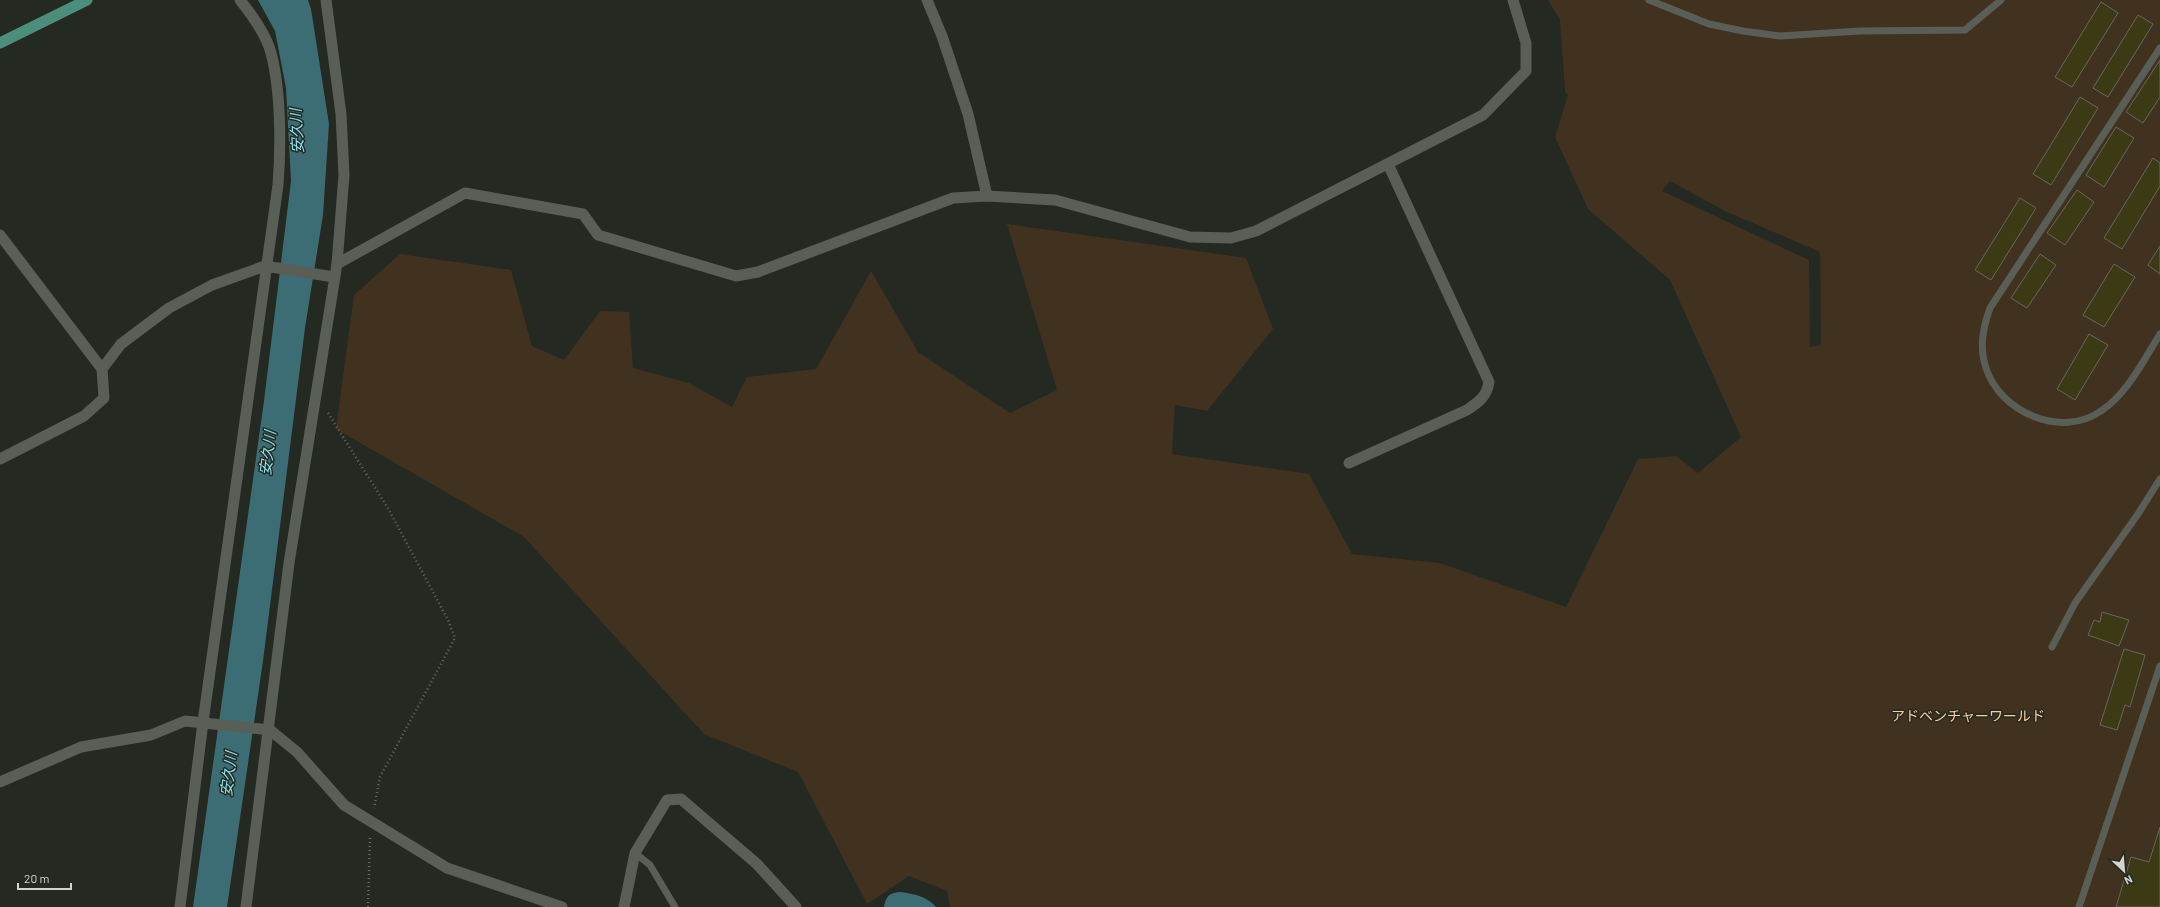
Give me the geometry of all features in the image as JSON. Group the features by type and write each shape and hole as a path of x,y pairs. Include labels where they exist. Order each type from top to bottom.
{"main road":[{"path":"0,42 87,0"}],"street":[{"path":"246,907 270,730 289,563 337,264 344,174 342,121 326,0"},
{"path":"927,0 942,36 968,114 987,196"},
{"path":"337,264 465,193 583,214 598,235 736,276 758,272 953,198 987,196 1055,200 1190,237 1230,238 1256,231 1483,115 1526,71 1526,43 1513,0"},
{"path":"180,907 203,722 278,185 280,153 276,80 271,52 246,1"},
{"path":"1349,463 1467,410 1482,400 1488,391 1489,382 1388,164"},
{"path":"0,235 102,369 104,398 84,416 0,459"},
{"path":"102,369 121,344 169,308 212,285 266,266 334,277"},
{"path":"0,782 81,747 151,736 185,721 270,730 297,752 344,805 447,868 562,907"},
{"path":"624,907 635,853 667,800 681,799 757,864 796,907"}],"lane":[{"path":"1649,0 1709,24 1743,31 1780,36 1860,31 1965,30 2001,0"},
{"path":"2160,48 1990,308 1983,328 1981,341 1986,368 1996,386 2009,402 2041,419 2061,423 2082,421 2100,412 2116,399 2126,387 2160,334"},
{"path":"2052,647 2075,603 2138,514 2160,479"},
{"path":"2079,907 2160,666"},
{"path":"635,853 650,865 675,907"}],"path":[{"path":"315,394 389,510 448,620 456,638 380,777 371,821 368,907"}],"green space":[{"name":"アドベンチャーワールド","path":"1548,0 2160,0 2160,907 950,907 947,891 909,876 867,904 798,772 704,734 524,537 336,429 354,295 400,254 511,270 532,346 564,360 600,311 629,312 633,368 689,383 732,407 747,377 816,369 871,271 918,352 1010,413 1057,390 1007,224 1246,258 1273,329 1207,411 1175,405 1172,454 1309,474 1352,554 1440,563 1566,607 1638,459 1676,456 1698,473 1741,437 1670,280 1588,209 1555,137 1568,95 1565,92 1560,20","holes":["1670,181 1725,211 1820,252 1821,345 1810,347 1809,260 1662,191"]}],"water":[{"name":"安久川","path":"258,0 308,0 311,9 329,124 323,215 305,328 263,661 227,907 193,907 264,401 291,181 286,88 275,31"},
{"path":"900,892 920,896 928,900 936,907 884,907 889,896 893,893"}],"building":[{"path":"2101,2 2118,13 2072,87 2055,77"},
{"path":"2138,15 2153,24 2108,97 2093,88"},
{"path":"2160,60 2160,97 2143,123 2126,112"},
{"path":"2080,97 2098,108 2051,185 2033,174"},
{"path":"2116,127 2134,138 2104,187 2086,175"},
{"path":"2153,158 2160,163 2160,186 2122,249 2104,238"},
{"path":"2077,190 2094,202 2065,245 2047,233"},
{"path":"2020,198 2036,208 1991,280 1975,270"},
{"path":"2160,246 2160,274 2148,265"},
{"path":"2040,254 2056,265 2027,308 2011,298"},
{"path":"2114,264 2135,277 2104,327 2083,315"},
{"path":"2089,334 2108,345 2075,400 2057,389"},
{"path":"2102,612 2129,620 2119,646 2088,635 2094,620 2100,622"},
{"path":"2124,649 2145,655 2130,707 2125,705 2117,730 2100,725"},
{"path":"2160,827 2160,907 2116,907 2131,857 2149,862"}]}
